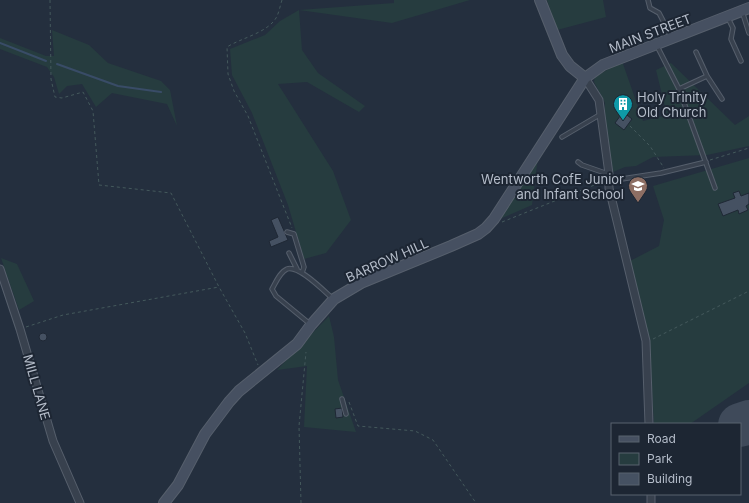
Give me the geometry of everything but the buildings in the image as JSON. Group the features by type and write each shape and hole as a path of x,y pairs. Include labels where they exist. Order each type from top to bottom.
{"main road":[{"path":"540,0 562,55 570,66 586,78"},
{"name":"MAIN STREET","path":"586,78 603,65 673,39 745,9"},
{"name":"BARROW HILL","path":"164,503 178,485 205,434 239,391 297,344 311,325 334,299 361,283 478,234 486,228 503,206 586,78"}],"street":[{"path":"586,78 599,100 602,114 602,129 609,177 609,188 646,341 649,423"},
{"name":"MILL LANE","path":"0,269 20,329 53,441 80,503"}],"lane":[{"path":"648,0 650,8 659,13 673,39"},
{"path":"745,9 749,33"},
{"path":"728,16 733,28 731,40 741,61"},
{"path":"657,45 679,89 715,188"},
{"path":"696,52 707,76 722,99"},
{"path":"679,89 707,76"},
{"path":"562,138 602,114"},
{"path":"578,162 615,180 667,171 706,162"},
{"path":"287,232 294,234 304,268 302,273"},
{"path":"289,253 297,269 334,299"},
{"path":"297,269 288,269 283,272 272,289 276,296 311,325"},
{"path":"342,399 346,414"}],"path":[{"path":"50,0 51,79 55,97 62,98 83,92 93,111 99,185 171,193 219,287 245,333 262,373"},
{"path":"282,0 276,19 263,31 240,39 226,47 228,74 234,91 248,116 285,207 294,234"},
{"path":"630,126 650,146 667,171"},
{"path":"706,162 749,148"},
{"path":"506,220 609,177"},
{"path":"20,329 63,315 219,287"},
{"path":"646,341 649,341 749,291"},
{"path":"301,503 299,426 306,352"},
{"path":"342,399 348,399 358,426 415,431 433,440 476,503"}],"green space":[{"path":"394,0 470,0 392,23 299,10 394,3"},
{"path":"547,0 603,0 606,17 557,30"},
{"path":"299,10 302,50 318,73 365,106 359,112 307,82 278,84 333,171 351,220 326,253 304,259 288,205 252,113 232,75 230,49 265,35 280,21"},
{"path":"52,30 89,45 108,63 161,81 170,90 177,126 167,104 112,93 96,107 82,84 67,86 59,94 54,77 47,67 0,49 0,38 46,56 54,56"},
{"path":"622,61 643,121 667,115 656,70 671,63 735,125 749,116 749,146 707,155 653,157 636,166 625,167 613,172 603,128 605,103 594,82 595,77"},
{"path":"538,157 532,205 500,219"},
{"path":"749,158 749,383 691,423 654,423 649,338 630,261 659,246 664,220 653,186"},
{"path":"1,258 17,264 34,301 19,310"},
{"path":"329,316 334,337 338,380 356,432 304,427 307,366 277,370"}],"waterway":[{"path":"0,43 46,61"},
{"path":"57,64 118,86 161,92"}],"runway":[{"path":"741,425 749,422"}],"place":[{"name":"Holy Trinity Old Church","path":"623,121"},
{"name":"Wentworth CofE Junior and Infant School","path":"638,203"}]}
